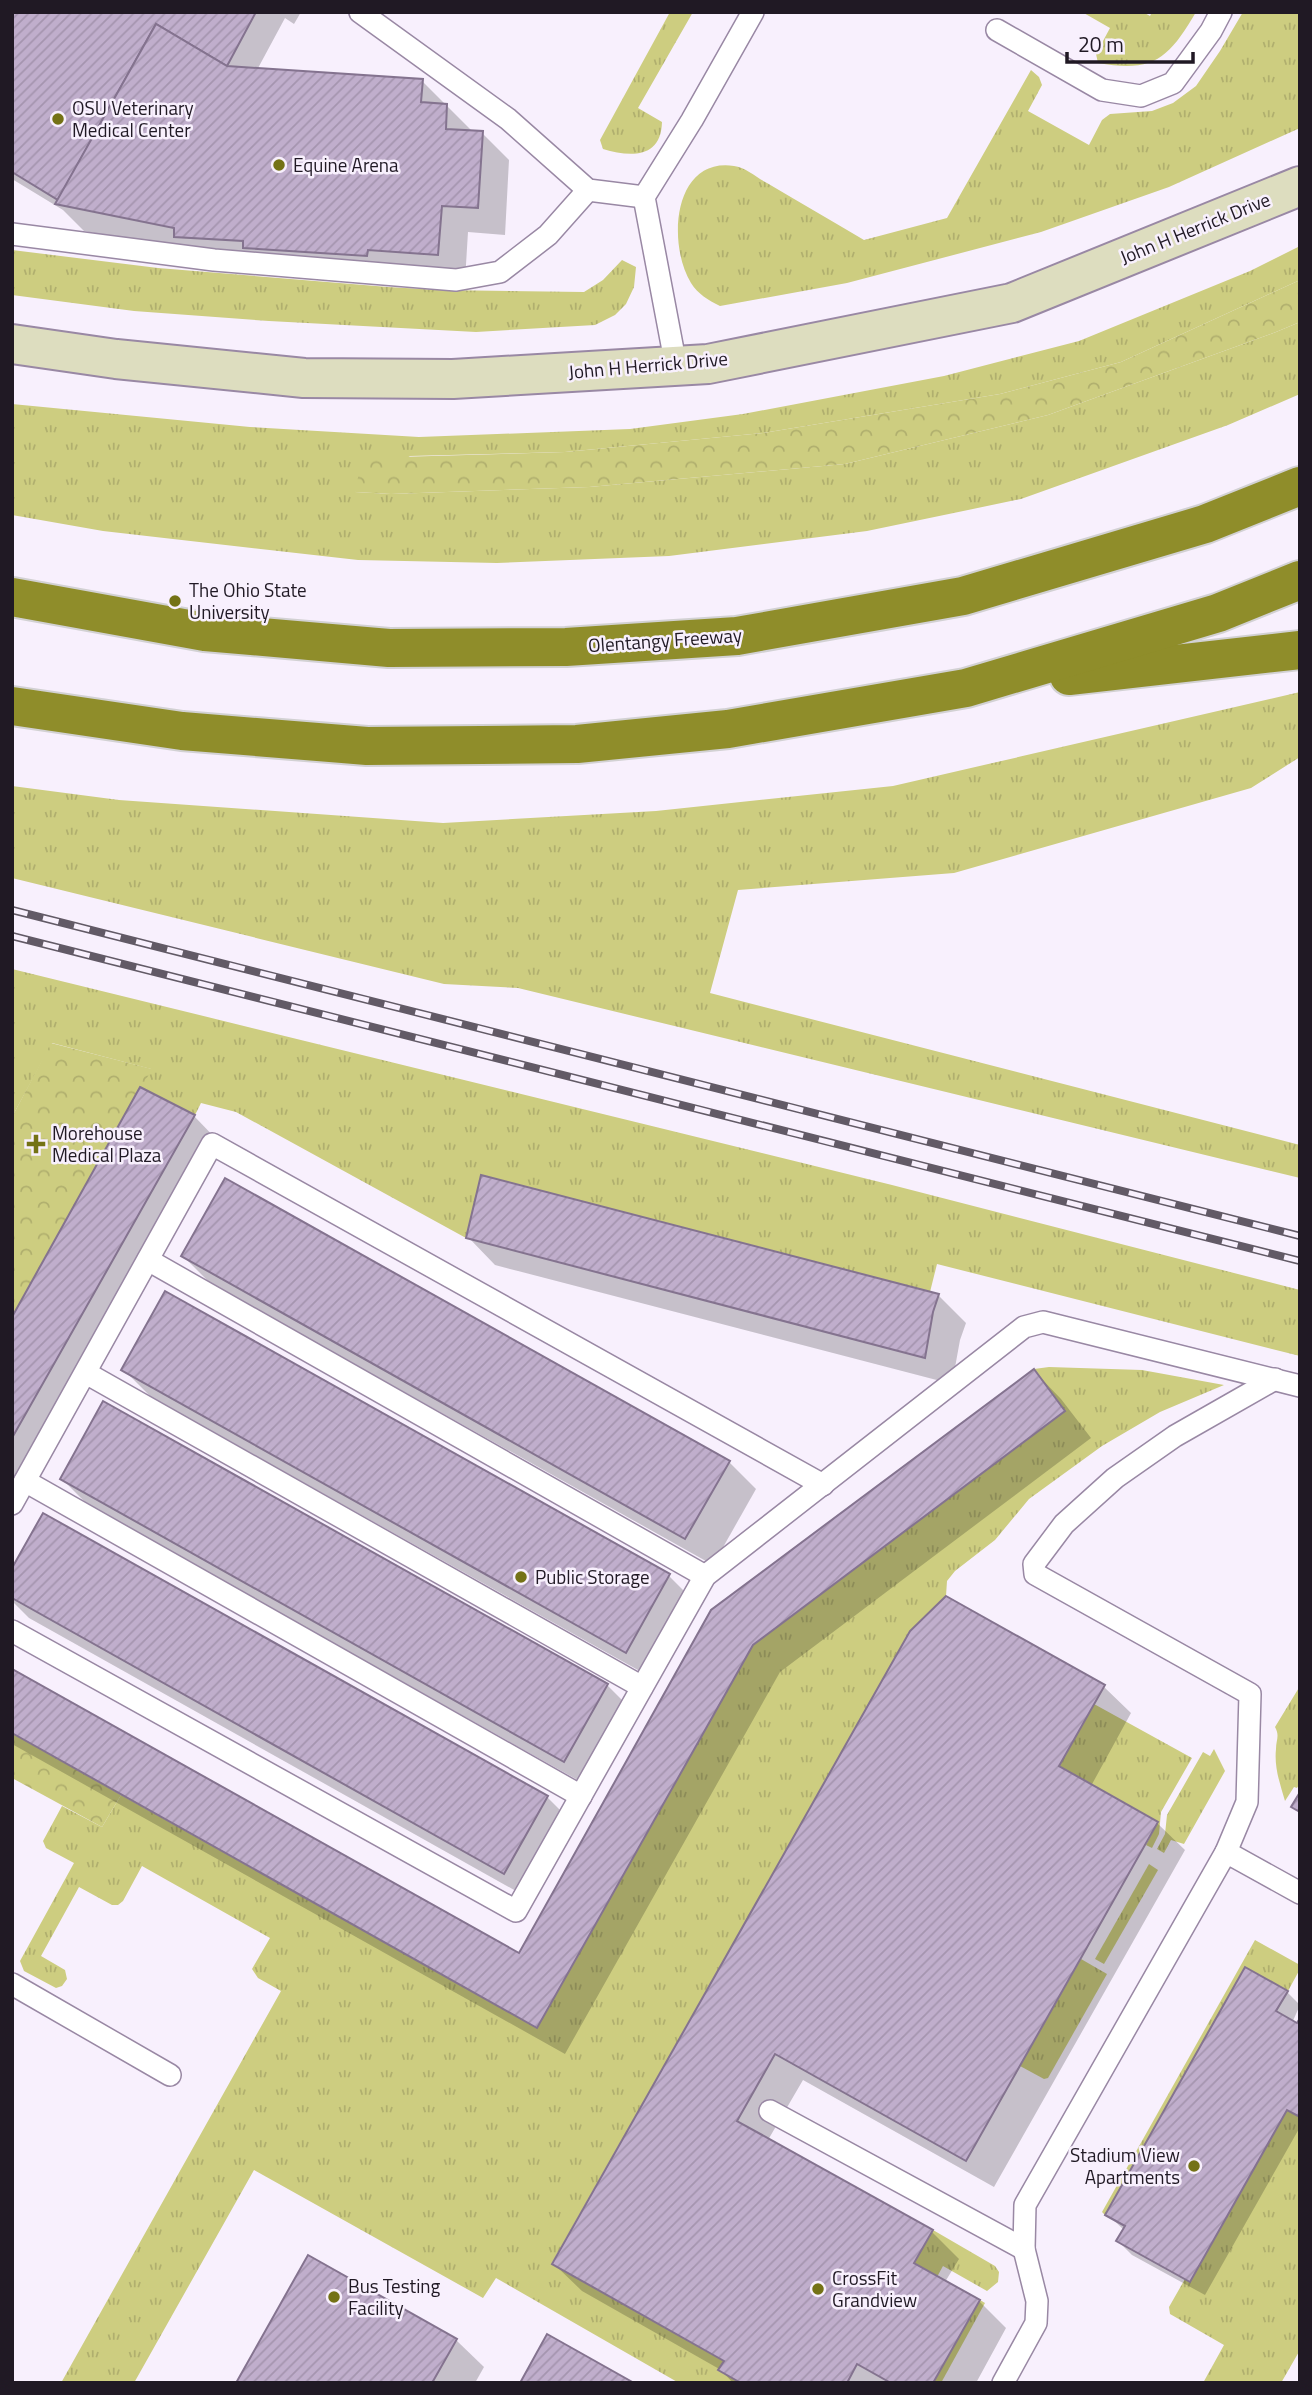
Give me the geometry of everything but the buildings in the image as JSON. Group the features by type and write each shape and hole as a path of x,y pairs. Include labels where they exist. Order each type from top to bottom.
{"highway":[{"name":"Olentangy Freeway","path":"12,597 205,632 389,648 566,647 737,636 963,596 1205,524 1300,486"},
{"path":"966,688 1218,613 1300,580"},
{"path":"12,706 182,731 367,746 577,744 728,729 966,688 1300,650"}],"street":[{"name":"John H Herrick Drive","path":"12,344 116,359 304,378 453,379 708,364 1012,303 1300,186"}],"lane":[{"path":"360,12 508,119 588,190 644,197"},
{"path":"676,366 644,197 692,120 753,12"},
{"path":"997,30 1102,90 1141,96 1173,83 1222,12"},
{"path":"12,234 214,260 456,280 500,272 548,235 588,190"},
{"path":"12,1504 212,1144 823,1485"},
{"path":"148,1260 705,1576"},
{"path":"12,1631 516,1910 705,1576 1024,1327 1043,1322 1300,1386"},
{"path":"86,1373 642,1687"},
{"path":"1003,2383 1036,2323 1037,2301 1024,2249 1025,2205 1226,1852 1247,1802 1250,1694 1035,1574 1034,1564 1064,1524 1115,1478 1175,1436 1275,1379"},
{"path":"25,1481 581,1796"},
{"path":"1226,1852 1300,1894"},
{"path":"12,1984 170,2075"},
{"path":"770,2111 1024,2249"}],"green space":[{"path":"670,12 693,12 638,108 662,122 656,143 650,149 633,154 603,149 600,140"},
{"path":"1082,12 1143,12 1150,16 1152,12 1196,12 1177,41 1158,58 1133,66 1117,66 1098,63 1096,54 1110,28"},
{"path":"1243,12 1300,12 1300,128 1169,187 1041,232 847,283 720,306 704,296 691,283 683,266 679,247 681,206 687,189 698,175 714,167 742,168 864,240 947,218 1031,70 1039,77 1042,85 1028,111 1089,145 1102,120 1110,114 1152,111 1173,103 1196,86"},
{"path":"1300,246 1300,280 1121,362 1000,394 763,433 565,452 410,456 355,492 391,494 589,487 845,464 1048,415 1300,322 1300,394 1228,425 1021,499 867,531 669,556 497,563 358,560 103,531 12,515 12,404 250,427 419,437 630,429 743,414 944,376 1079,341 1250,271"},
{"path":"12,250 158,268 439,290 584,292 603,280 622,260 636,267 634,287 626,304 615,315 595,325 476,332 134,311 12,295"},
{"path":"1300,280 1300,322 1276,332 1048,415 845,464 589,487 391,494 355,492 362,458 565,452 763,433 1000,394 1121,362"},
{"path":"1300,692 1300,757 1251,788 954,873 738,890 710,993 1300,1145 1300,1178 518,988 444,984 12,878 12,786 119,800 443,823 656,811 893,786"},
{"path":"12,969 892,1185 1300,1290 1300,1356 937,1264 930,1292 481,1175 466,1238 236,1112 201,1103 195,1115 140,1087 151,1069 52,1043 12,1117"},
{"path":"51,1043 152,1069 12,1317 12,1117"},
{"path":"1049,1367 1142,1370 1224,1385 1160,1412 1102,1446 1029,1499 995,1540 955,1571 947,1581 946,1596 910,1631 552,2263 724,2361 719,2370 741,2383 679,2383 496,2278 483,2298 254,2170 134,2383 61,2383 281,1991 258,1978 252,1969 270,1938 142,1866 123,1901 118,1905 112,1905 79,1887 41,1956 65,1970 67,1979 62,1986 56,1988 24,1971 20,1961 74,1863 46,1848 43,1841 62,1806 102,1827 121,1795 537,2028 753,1645 1064,1411 1034,1369"},
{"path":"1300,1686 1300,1783 1285,1801 1277,1769 1278,1736 1275,1727"},
{"path":"1094,1704 1192,1758 1161,1812 1159,1834 1152,1848 1146,1845 1158,1822 1059,1766"},
{"path":"12,1733 121,1795 102,1827 12,1778"},
{"path":"1214,1749 1225,1771 1184,1844 1171,1840 1164,1853 1157,1849 1165,1834 1167,1815 1203,1752 1210,1756"},
{"path":"1149,1864 1158,1870 1104,1964 1095,1959"},
{"path":"1255,1940 1300,1965 1288,1991 1245,1967 1105,2215 1102,2212"},
{"path":"1081,1959 1107,1974 1048,2078 1044,2079 1020,2066"},
{"path":"1287,2110 1300,2117 1300,2350 1281,2383 1203,2383 1224,2345 1170,2314 1169,2307 1185,2279 1190,2282"},
{"path":"933,2230 995,2266 999,2272 998,2282 987,2291 943,2266 937,2277 914,2263"},
{"path":"980,2300 985,2303 941,2383 933,2383"}],"railway":[{"path":"12,910 1300,1236"},
{"path":"12,936 1300,1261"}],"place":[{"name":"OSU Veterinary Medical Center","path":"58,119"},
{"name":"Equine Arena","path":"279,165"},
{"name":"The Ohio State University","path":"175,601"},
{"name":"Morehouse Medical Plaza","path":"36,1144"},
{"name":"Public Storage","path":"521,1577"},
{"name":"Stadium View Apartments","path":"1194,2166"},
{"name":"CrossFit Grandview","path":"818,2289"},
{"name":"Bus Testing Facility","path":"334,2297"}]}
